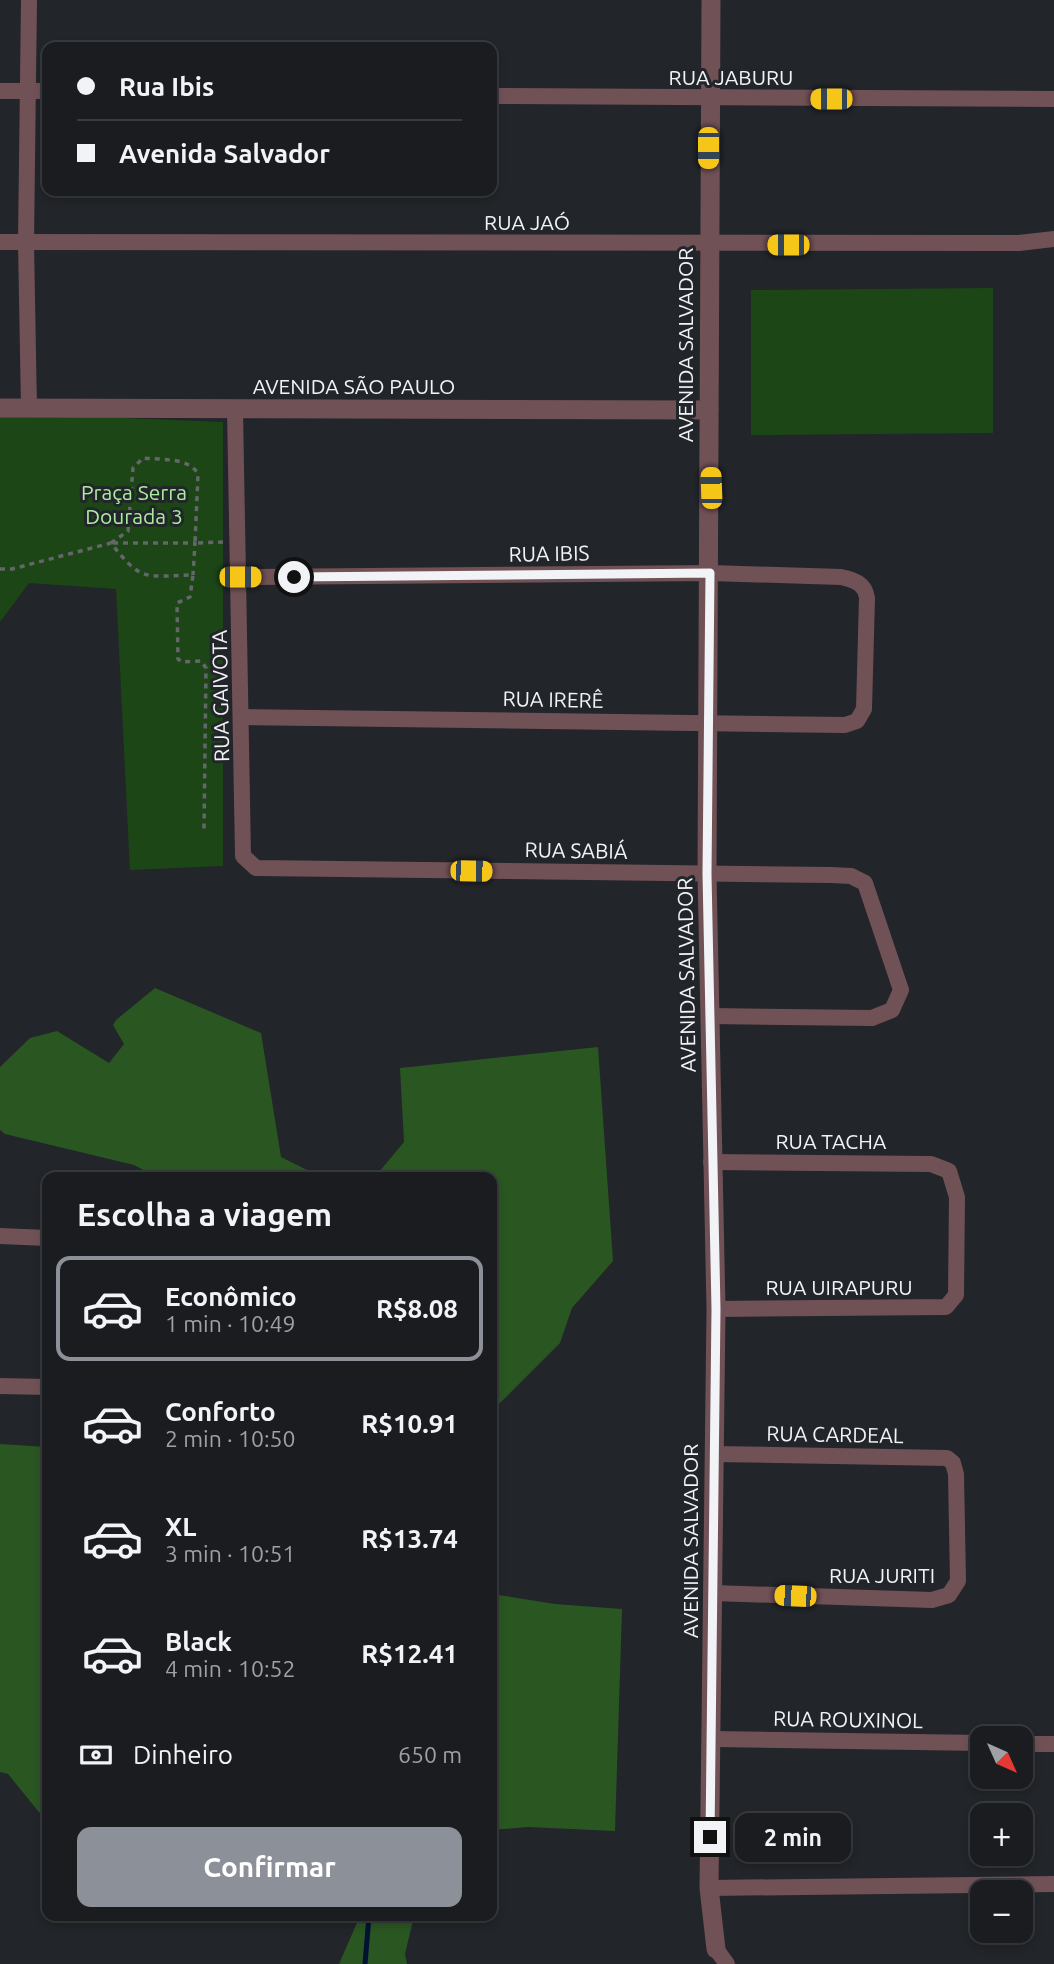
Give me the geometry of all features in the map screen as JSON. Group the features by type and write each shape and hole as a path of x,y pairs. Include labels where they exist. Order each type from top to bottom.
{"street":[{"path":"29,0 26,242 29,409"},
{"name":"AVENIDA SALVADOR","path":"711,0 708,99 710,573 707,874 716,1309 713,1739 709,1888 721,1956"},
{"path":"0,92 42,91"},
{"name":"RUA JABURU","path":"497,96 1054,99"},
{"name":"RUA JAÓ","path":"0,242 708,245 1018,243 1054,239"},
{"name":"AVENIDA SÃO PAULO","path":"0,408 709,410"},
{"name":"RUA GAIVOTA","path":"235,410 243,717 243,856"},
{"name":"RUA IBIS","path":"240,577 710,573 841,576 858,581 867,598 864,709 860,718"},
{"name":"RUA IRERÊ","path":"243,717 827,726 850,724 860,718"},
{"name":"RUA SABIÁ","path":"243,856 248,864 256,868 851,876 869,887 901,989 892,1010 872,1018 711,1016"},
{"name":"RUA TACHA","path":"711,1162 931,1164 949,1171 957,1196 956,1294"},
{"path":"0,1236 42,1238"},
{"name":"RUA UIRAPURU","path":"716,1309 942,1308 949,1305 956,1294"},
{"path":"0,1386 42,1387"},
{"name":"RUA CARDEAL","path":"714,1454 943,1457 953,1463 956,1474 958,1581"},
{"name":"RUA JURITI","path":"713,1593 932,1600 949,1595 958,1581"},
{"name":"RUA ROUXINOL","path":"713,1739 970,1743"},
{"path":"1033,1744 1054,1744"},
{"path":"709,1888 1054,1884"}],"path":[{"path":"111,543 128,531 133,468 136,461 143,458 183,463 195,469 198,474 193,575 190,597 177,603 178,659 182,662 201,661 206,668 204,830"},
{"path":"0,569 12,569 111,543 239,542"},
{"path":"111,543 130,567 140,574 193,575"}],"green space":[{"path":"993,288 993,433 751,435 751,290"},
{"name":"Praça Serra Dourada 3","path":"0,413 223,422 223,866 130,870 116,589 29,583 0,622"},
{"path":"155,988 261,1033 281,1157 311,1172 147,1172 134,1165 5,1134 0,1130 0,1067 30,1038 57,1031 109,1063 124,1044 113,1025"},
{"path":"598,1047 613,1261 572,1308 560,1343 497,1406 497,1172 379,1172 404,1142 400,1068"},
{"path":"0,1444 42,1447 42,1816 8,1774 0,1772"},
{"path":"497,1595 555,1604 622,1609 615,1831 528,1827 497,1830"},
{"path":"358,1921 413,1921 405,1954 407,1964 339,1964"}],"waterway":[{"path":"365,1964 369,1921"}],"route":[{"path":"294,577 710,573 707,874 716,1309 710,1837"}]}
